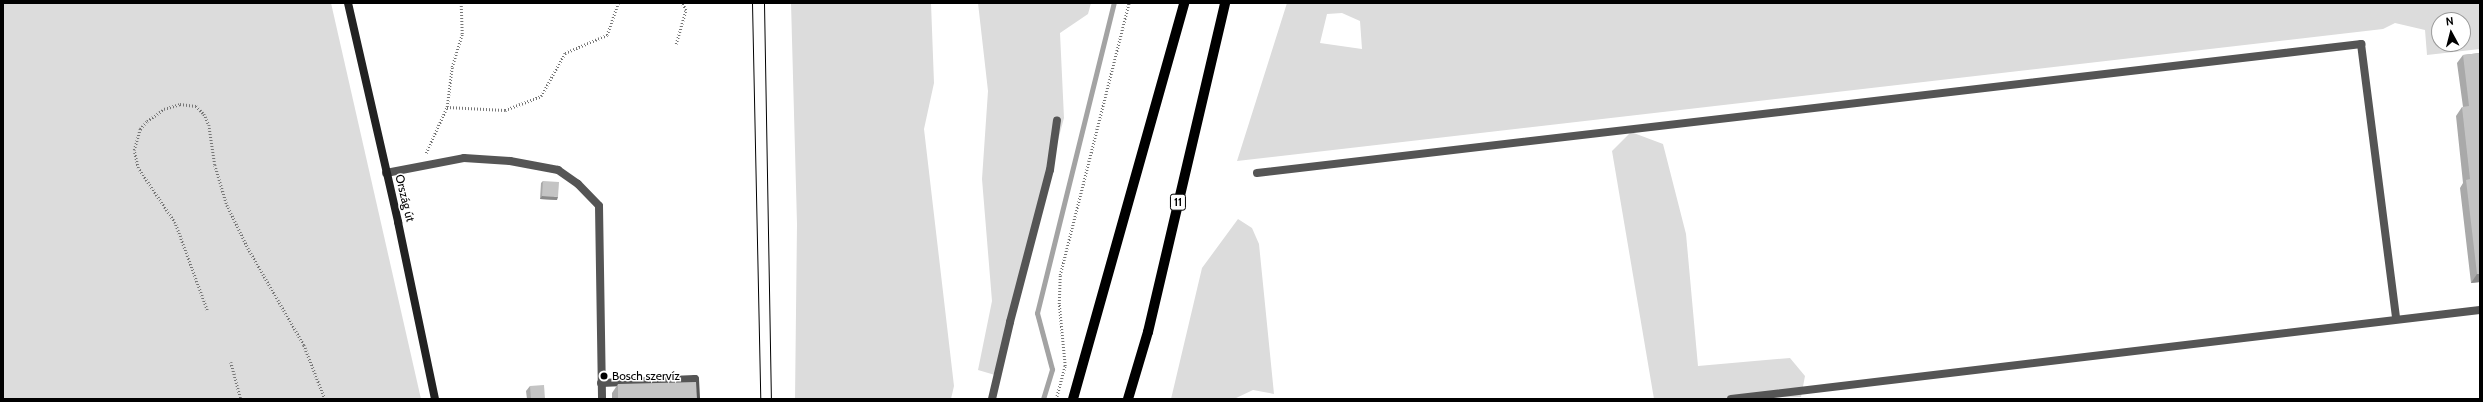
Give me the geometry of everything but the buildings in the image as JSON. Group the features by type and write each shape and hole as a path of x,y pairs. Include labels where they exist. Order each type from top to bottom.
{"main road":[{"name":"Ország út","path":"348,3 435,399"},
{"path":"1073,399 1184,3"},
{"name":"11","path":"1128,399 1148,332 1225,3"}],"lane":[{"path":"1258,173 2361,44 2396,319"},
{"path":"992,399 1010,322 1050,170 1056,120"},
{"path":"386,173 464,158 510,161 558,170 578,184 599,206 602,399"},
{"path":"1730,399 2480,310"},
{"path":"601,383 695,379 696,399"}],"path":[{"path":"420,166 447,107 452,67 462,34 461,3"},
{"path":"447,107 505,110 541,96 565,53 607,35 618,3"},
{"path":"676,44 686,10 682,3"},
{"path":"1056,399 1065,366 1059,304 1060,275 1129,3"},
{"path":"207,310 175,223 138,168 134,150 140,129 147,121 164,109 180,104 196,106 204,114 209,125 216,165 227,205 248,248 304,345 325,399"},
{"path":"230,362 241,399"}],"shaded area":[{"path":"3,3 331,3 421,399 3,399"},
{"path":"791,3 931,3 934,83 924,129 954,386 951,399 795,399 797,224"},
{"path":"978,3 1091,3 1088,14 1060,33 1064,118 995,375 978,370 992,301 982,179 988,91"},
{"path":"1287,3 2480,3 2480,49 2471,50 2471,12 2431,12 2431,52 2454,52 2427,55 2425,30 2395,23 2383,29 1237,161","holes":["1342,13 1360,21 1362,49 1320,43 1327,14"]},
{"path":"1631,132 1663,144 1686,234 1698,366 1790,358 1805,376 1801,397 1654,399 1612,151"},
{"path":"1238,219 1252,228 1259,244 1274,394 1253,390 1234,399 1171,399 1202,268"}],"waterway":[{"path":"1043,399 1052,369 1037,313 1114,3"}],"tram line":[{"path":"752,3 760,399"},
{"path":"764,3 771,399"}],"place":[{"name":"Bosch szervíz","path":"604,376"}]}
